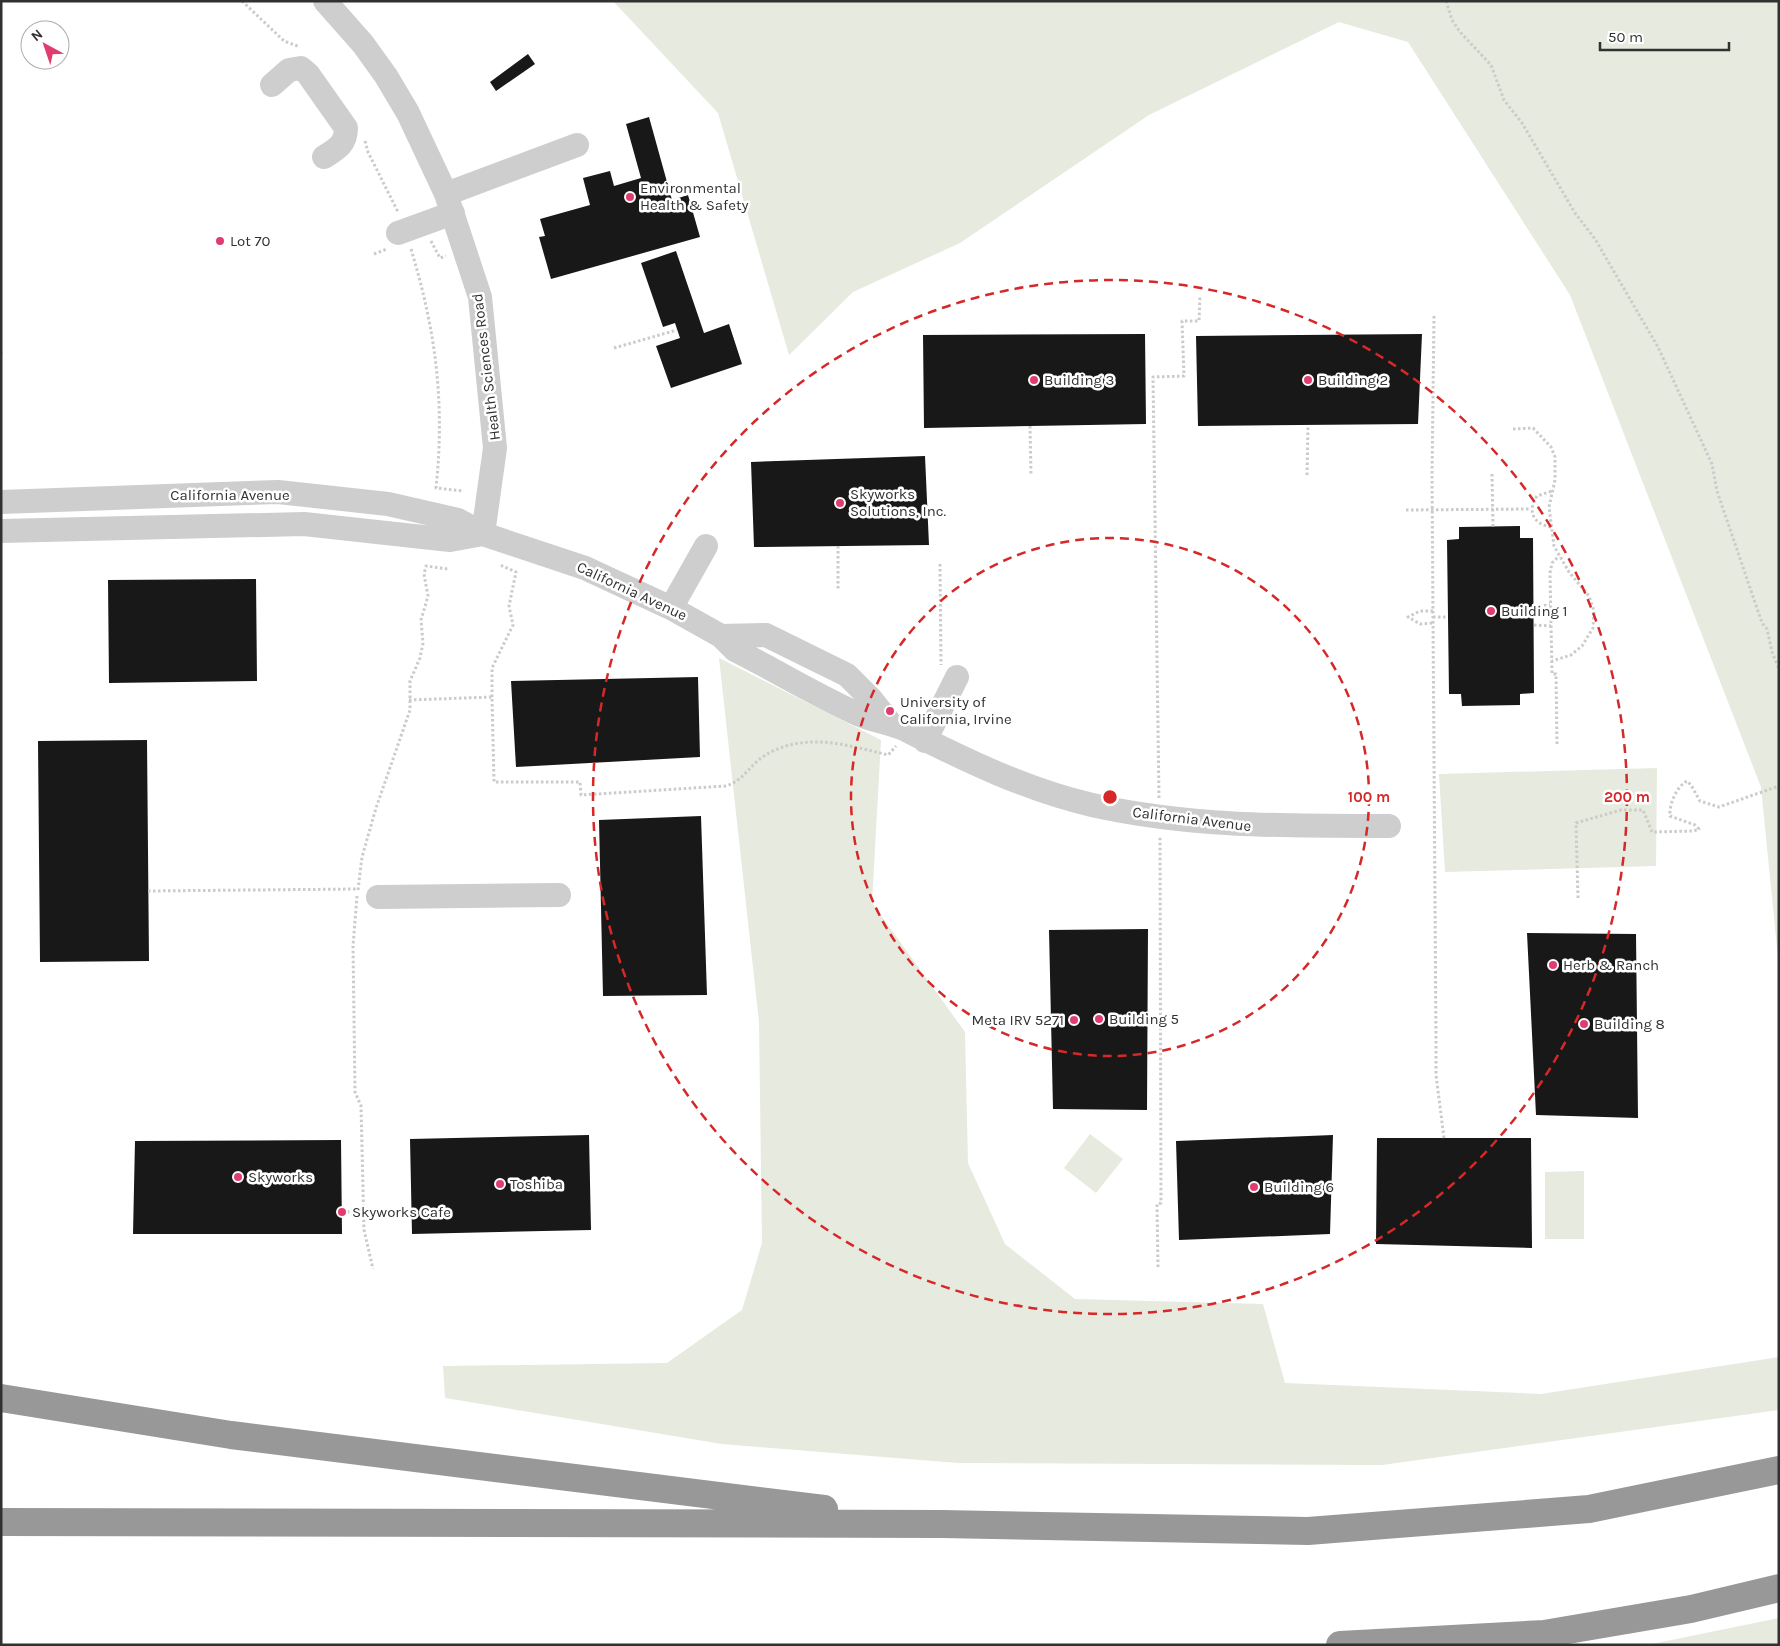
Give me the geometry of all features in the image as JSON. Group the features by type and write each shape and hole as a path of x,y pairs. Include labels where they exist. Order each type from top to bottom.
{"highway":[{"path":"1,1398 231,1435 942,1524"},
{"path":"1,1522 942,1524 1308,1531 1589,1509 1779,1470"},
{"path":"1340,1645 1544,1634 1691,1609 1779,1588"}],"street":[{"name":"Health Sciences Road","path":"325,1 363,44 386,76 428,152 449,203 480,297 495,448 483,534"},
{"path":"272,84 289,70 301,68 308,74 346,128 346,138 340,146 324,157"},
{"path":"398,232 449,203 577,145"},
{"name":"California Avenue","path":"1,502 278,492 388,504 458,520 483,534 585,568 672,608 721,636 736,650 861,715 907,732 982,768 1029,785 1090,805 1159,818 1258,826 1389,826"},
{"name":"California Avenue","path":"1,531 304,524 450,540 483,534"},
{"path":"672,608 706,546"},
{"path":"907,732 949,673"},
{"path":"371,893 559,895"}],"path":[{"path":"1446,1 1452,20 1460,32 1491,65 1504,100 1522,123 1658,347 1712,464 1717,491 1739,560 1762,623 1768,629 1772,652 1779,669"},
{"path":"1158,1267 1157,1204 1161,1203 1159,818 1153,377 1184,376 1182,321 1200,321 1200,296"},
{"path":"1434,316 1432,509 1436,1076 1444,1138"},
{"path":"614,348 677,330"},
{"path":"1307,475 1308,425"},
{"path":"1030,426 1031,476"},
{"path":"1513,429 1534,428 1551,447 1556,469 1548,507 1551,527 1559,556 1589,596 1594,620 1590,635 1582,646 1571,655 1552,661"},
{"path":"1492,474 1493,526"},
{"path":"1551,527 1537,522 1532,516 1531,509 1537,496 1552,491"},
{"path":"1406,510 1531,509"},
{"path":"838,546 838,591"},
{"path":"1557,744 1556,674 1552,674 1551,566 1559,556"},
{"path":"940,564 949,673"},
{"path":"500,565 516,572 509,606 513,625 492,668 494,782 580,782 581,795 726,786 736,783 764,756 781,748 812,742 845,744 888,755 907,732"},
{"path":"1534,606 1551,605"},
{"path":"1433,611 1420,611 1408,617 1420,624 1433,623"},
{"path":"1433,617 1448,617"},
{"path":"1534,625 1551,626"},
{"path":"410,700 492,697"},
{"path":"1578,898 1576,823 1621,810 1642,810 1652,832 1694,831 1699,830 1695,825 1670,816 1669,807 1682,784 1687,781 1692,785 1700,801 1720,807 1779,786"},
{"path":"148,891 371,893"},
{"path":"342,1212 364,1212"}],"shaded area":[{"path":"613,1 1779,1 1779,968 1761,787 1570,295 1408,42 1339,22 1149,115 960,243 853,292 789,355 718,113"},
{"path":"719,658 881,740 872,903 965,1032 968,1163 1005,1244 1075,1299 1263,1304 1285,1383 1541,1394 1779,1357 1779,1410 1382,1465 958,1463 722,1444 445,1398 443,1366 667,1363 742,1310 762,1243 759,1022"},
{"path":"1657,768 1656,866 1445,872 1439,774"},
{"path":"1090,1134 1123,1159 1096,1193 1064,1168"},
{"path":"1584,1171 1584,1239 1545,1239 1545,1172"},
{"path":"1779,1618 1779,1645 1647,1645"}],"building":[{"path":"528,54 535,64 496,91 490,82"},
{"name":"Environmental Health & Safety","path":"649,117 672,200 688,195 700,237 551,279 539,237 545,236 540,219 590,205 583,178 610,171 614,186 641,178 626,124"},
{"path":"676,251 704,333 729,324 742,364 671,388 656,346 680,338 675,323 663,327 641,263"},
{"name":"Building 3","path":"1145,334 1146,424 924,428 923,335"},
{"name":"Building 2","path":"1422,334 1418,424 1198,426 1196,336"},
{"name":"Skyworks Solutions, Inc.","path":"925,456 929,545 754,547 751,462"},
{"name":"Building 1","path":"1520,526 1520,538 1533,538 1534,693 1520,694 1520,705 1462,706 1461,694 1449,694 1447,540 1459,539 1459,527"},
{"path":"256,579 257,681 109,683 108,580"},
{"path":"698,677 700,757 516,767 511,681"},
{"path":"147,740 149,961 40,962 38,741"},
{"path":"701,816 707,995 603,996 599,820"},
{"name":"Building 5","path":"1148,929 1147,1110 1053,1109 1049,930"},
{"name":"Building 8","path":"1527,933 1636,934 1638,1118 1536,1115"},
{"name":"Toshiba","path":"589,1135 591,1230 412,1234 410,1139"},
{"name":"Building 6","path":"1333,1135 1330,1234 1179,1240 1176,1141"},
{"path":"1377,1138 1531,1138 1532,1248 1376,1244"},
{"name":"Skyworks","path":"341,1140 342,1234 133,1234 135,1141"}],"place":[{"name":"Environmental Health & Safety","path":"630,197"},
{"name":"Lot 70","path":"220,241"},
{"name":"Building 3","path":"1034,380"},
{"name":"Building 2","path":"1308,380"},
{"name":"Skyworks Solutions, Inc.","path":"840,503"},
{"name":"Building 1","path":"1491,611"},
{"name":"University of California, Irvine","path":"890,711"},
{"name":"Herb & Ranch","path":"1553,965"},
{"name":"Building 5","path":"1099,1019"},
{"name":"Meta IRV 5271","path":"1074,1020"},
{"name":"Building 8","path":"1584,1024"},
{"name":"Skyworks","path":"238,1177"},
{"name":"Toshiba","path":"500,1184"},
{"name":"Building 6","path":"1254,1187"},
{"name":"Skyworks Cafe","path":"342,1212"}]}
